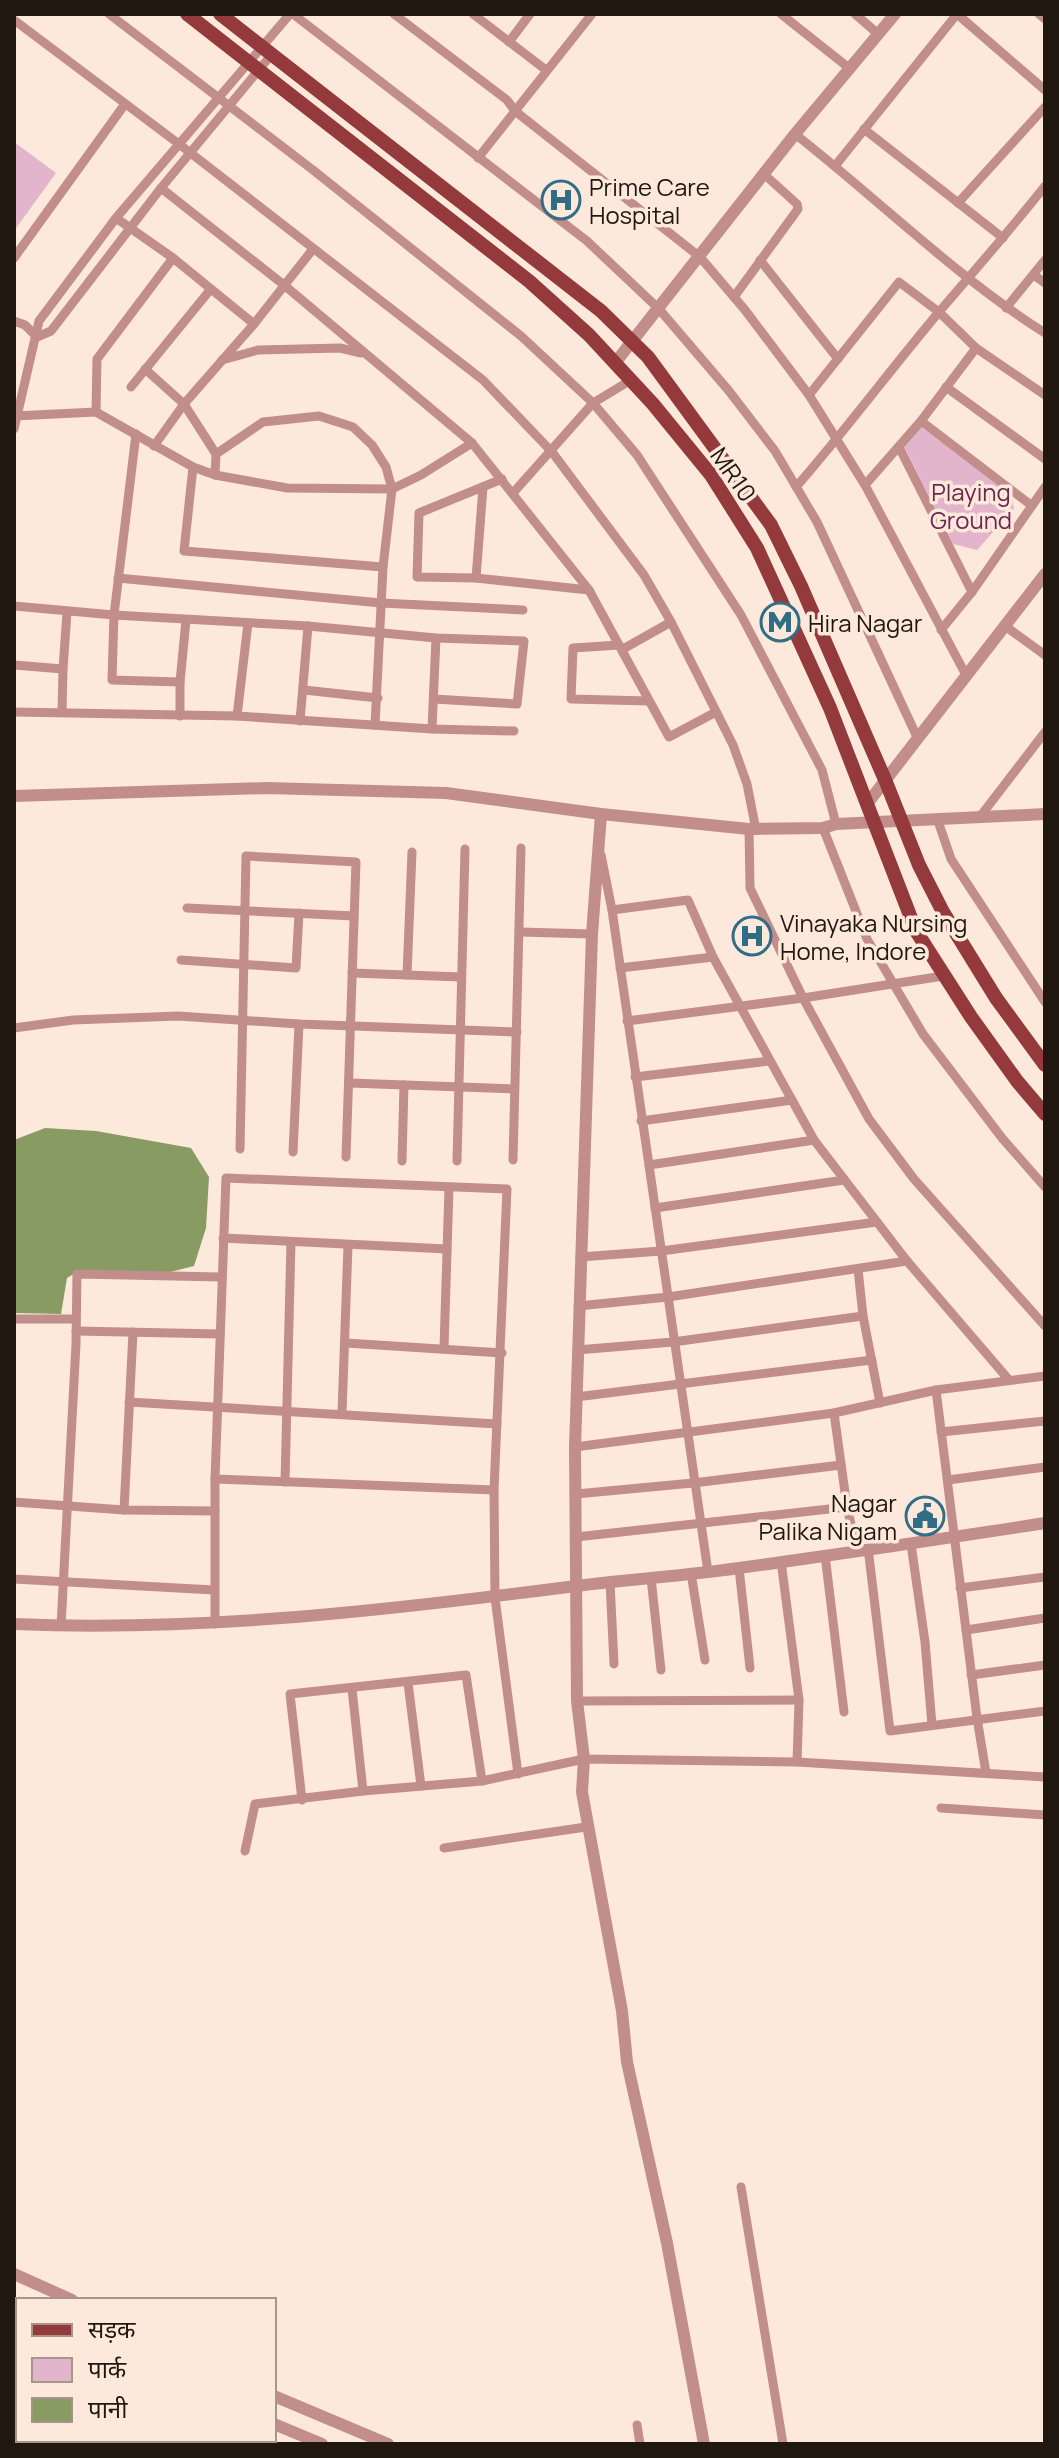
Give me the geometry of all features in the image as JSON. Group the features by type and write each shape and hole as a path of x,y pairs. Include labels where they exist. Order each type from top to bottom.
{"main road":[{"name":"MR10","path":"187,14 529,281 589,335 711,475 757,548 830,708 916,931 943,976 1017,1081 1045,1114"},
{"name":"MR10","path":"220,14 589,301 648,357 771,525 801,586 919,865 950,924 996,998 1045,1065"}],"street":[{"path":"109,14 521,336 593,403 637,455 741,615 822,770 830,826 867,939 923,1034 1002,1138 1045,1187"},
{"path":"14,429 39,321 116,218 218,97 267,51 291,14 587,241 659,309 775,451 817,522 918,739"},
{"path":"394,14 507,100 515,111 700,257 809,395 865,485 967,677"},
{"path":"473,14 546,70"},
{"path":"509,42 530,14"},
{"path":"478,158 592,14"},
{"path":"781,14 849,68"},
{"path":"855,14 877,33"},
{"path":"615,363 795,134 895,14"},
{"path":"835,166 957,14 1045,90"},
{"path":"1039,14 1045,19"},
{"path":"14,20 483,380 552,452 644,575 733,745 747,784 752,829 750,888 803,998 869,1119 914,1179 1045,1326"},
{"path":"37,337 51,331 161,188 230,106 252,67"},
{"path":"14,258 125,104"},
{"path":"958,203 1045,107"},
{"path":"864,129 1003,238"},
{"path":"795,134 969,279 1045,333"},
{"path":"734,297 798,209 797,204 765,175"},
{"path":"796,487 1045,186"},
{"path":"161,188 284,285 472,443 589,590 669,737 716,712"},
{"path":"116,218 173,258 254,324"},
{"path":"154,446 184,404 254,324 313,249"},
{"path":"96,412 97,359 173,258"},
{"path":"760,260 838,359"},
{"path":"1006,308 1045,260"},
{"path":"1034,275 1045,283"},
{"path":"809,395 899,282 939,312 976,348 1045,395"},
{"path":"131,387 210,290"},
{"path":"14,321 25,325 37,337"},
{"path":"222,360 258,350 340,348 363,353"},
{"path":"865,485 921,421 976,348"},
{"path":"145,369 184,404 216,454 215,475"},
{"path":"513,493 593,403 631,380"},
{"path":"946,387 1045,459"},
{"path":"16,416 96,412 193,467 215,475 287,488 392,489 472,443"},
{"path":"216,454 263,422 319,416 353,427 372,445 386,467 392,489 383,567 375,725"},
{"path":"921,421 1031,505"},
{"path":"136,434 114,615 112,680 180,682"},
{"path":"899,447 972,592"},
{"path":"193,467 184,551 383,567"},
{"path":"502,479 419,513 417,577 476,578 589,590"},
{"path":"476,578 483,487"},
{"path":"941,630 972,592 1045,487"},
{"path":"118,578 381,603 523,610"},
{"path":"867,804 1043,581"},
{"path":"15,609 308,626 436,638 524,641 517,704 434,699"},
{"path":"62,712 67,612"},
{"path":"180,716 186,620"},
{"path":"649,701 571,699 573,648 621,647 671,622"},
{"path":"237,716 248,623"},
{"path":"300,721 308,626"},
{"path":"1005,626 1045,655"},
{"path":"432,729 436,638"},
{"path":"14,665 63,669"},
{"path":"304,690 378,698"},
{"path":"14,712 237,716 432,729 514,731"},
{"path":"979,819 1045,732"},
{"path":"14,796 267,788 446,793 601,814 752,829 1045,814"},
{"path":"601,814 592,934 575,1447 577,1701 584,1759 582,1792 622,2011 627,2062 667,2243 704,2444"},
{"path":"938,821 951,859 1045,1002"},
{"path":"598,840 612,910 708,1572"},
{"path":"513,1160 521,848"},
{"path":"457,1161 465,849"},
{"path":"407,975 412,852"},
{"path":"240,1149 246,856 356,862 346,1157"},
{"path":"612,910 688,900 713,957 814,1140 907,1261 1009,1380"},
{"path":"187,908 354,916"},
{"path":"181,960 296,968 299,913"},
{"path":"520,932 592,934"},
{"path":"620,968 713,957"},
{"path":"352,973 461,977"},
{"path":"627,1021 943,976"},
{"path":"14,1028 73,1020 178,1016 517,1032"},
{"path":"293,1152 299,1024"},
{"path":"635,1077 769,1061"},
{"path":"350,1083 514,1089"},
{"path":"402,1161 404,1085"},
{"path":"641,1121 792,1100"},
{"path":"649,1165 814,1140"},
{"path":"215,1624 215,1479 226,1178 507,1189 494,1490 495,1598 518,1774"},
{"path":"655,1208 844,1180"},
{"path":"444,1348 449,1188"},
{"path":"580,1257 661,1251 877,1222"},
{"path":"223,1238 447,1249"},
{"path":"285,1482 291,1242"},
{"path":"342,1413 348,1245"},
{"path":"578,1306 668,1297 907,1261"},
{"path":"858,1269 863,1316 880,1403"},
{"path":"61,1626 77,1274 221,1277"},
{"path":"577,1350 673,1342 863,1316"},
{"path":"14,1319 76,1319"},
{"path":"76,1331 220,1334"},
{"path":"124,1510 133,1332"},
{"path":"346,1343 502,1353"},
{"path":"576,1397 872,1360"},
{"path":"575,1447 834,1413 936,1390 1045,1376"},
{"path":"936,1390 986,1773"},
{"path":"129,1402 497,1424"},
{"path":"834,1413 847,1507 863,1549 890,1731 1045,1711"},
{"path":"941,1432 1045,1421"},
{"path":"576,1494 841,1465"},
{"path":"948,1480 1045,1467"},
{"path":"215,1479 494,1490"},
{"path":"14,1502 124,1510 215,1511"},
{"path":"576,1537 847,1507"},
{"path":"14,1624 215,1624 495,1598 578,1585 739,1568 1045,1523"},
{"path":"911,1544 925,1642 932,1725"},
{"path":"825,1555 844,1712"},
{"path":"781,1561 799,1700 797,1762"},
{"path":"739,1568 750,1668"},
{"path":"691,1573 705,1660"},
{"path":"960,1588 1045,1577"},
{"path":"651,1578 661,1670"},
{"path":"14,1579 214,1590"},
{"path":"610,1582 614,1664"},
{"path":"966,1630 1045,1618"},
{"path":"971,1675 1045,1665"},
{"path":"302,1800 290,1694 466,1675 482,1781"},
{"path":"408,1683 421,1786"},
{"path":"352,1689 363,1791"},
{"path":"577,1701 799,1700"},
{"path":"245,1851 255,1804 482,1781 584,1759 797,1762 1045,1777"},
{"path":"941,1808 1045,1815"},
{"path":"444,1848 586,1827"},
{"path":"741,2187 783,2444"},
{"path":"14,2274 68,2298"},
{"path":"276,2397 388,2444"},
{"path":"276,2425 322,2444"},
{"path":"637,2425 640,2444"}],"green space":[{"path":"14,142 56,173 14,231"},
{"name":"Playing Ground","path":"921,427 1011,493 1014,509 977,550 953,544 904,446"}],"water":[{"path":"45,1128 96,1131 191,1148 209,1177 206,1228 194,1266 162,1274 80,1270 67,1278 61,1314 14,1313 14,1140"}],"place":[{"name":"Prime Care Hospital","path":"561,200"},
{"name":"Hira Nagar","path":"780,622"},
{"name":"Vinayaka Nursing Home, Indore","path":"752,936"},
{"name":"Nagar Palika Nigam","path":"925,1516"}]}
